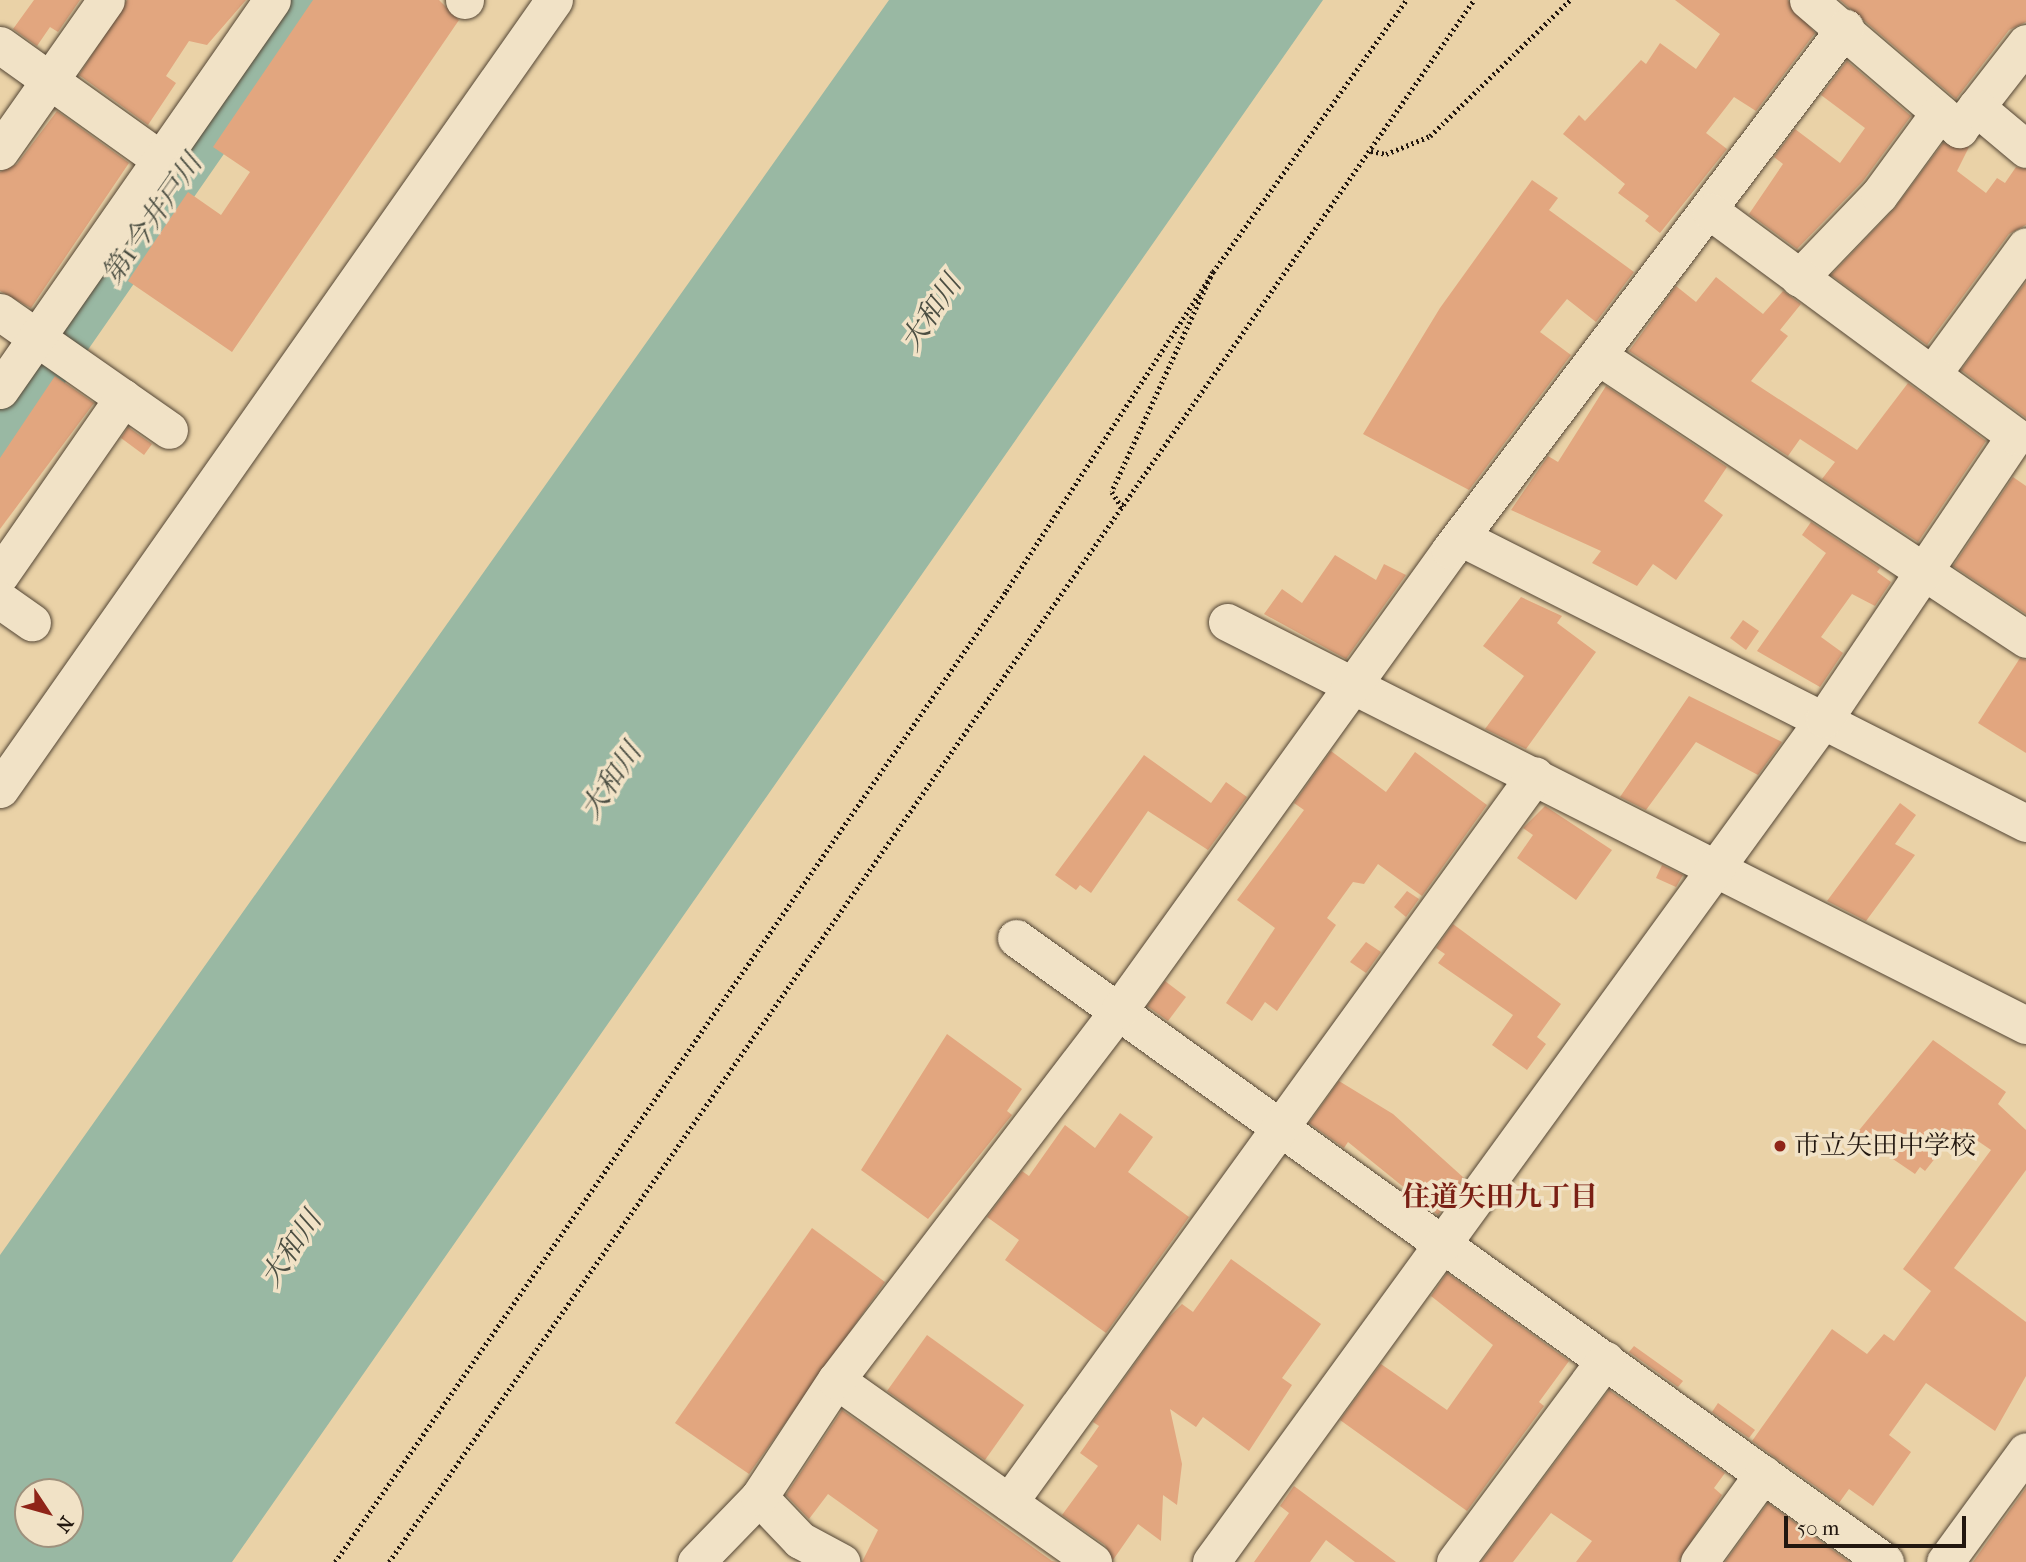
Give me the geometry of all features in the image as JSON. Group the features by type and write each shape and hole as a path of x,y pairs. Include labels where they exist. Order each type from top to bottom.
{"street":[{"path":"0,151 106,0"},
{"path":"0,390 272,0"},
{"path":"0,789 554,0"},
{"path":"1808,0 1845,28 1959,129 2026,43"},
{"path":"696,1562 759,1497 836,1380 1119,1010 1352,683 1460,537 1711,212 1845,28"},
{"path":"0,44 161,160"},
{"path":"1976,107 2026,149"},
{"path":"1799,278 1879,195 1939,113"},
{"path":"1211,1562 1824,719 1924,573 2017,449 1933,373 1711,212"},
{"path":"1933,373 2026,246"},
{"path":"0,312 169,430"},
{"path":"1598,356 2026,639"},
{"path":"0,575 123,397"},
{"path":"1460,537 2026,823"},
{"path":"0,600 32,622"},
{"path":"1227,622 2026,1025"},
{"path":"1009,1502 1535,775"},
{"path":"1016,939 1282,1125 1885,1562"},
{"path":"1455,1562 1605,1360"},
{"path":"836,1380 1093,1562"},
{"path":"1945,1562 2026,1451"},
{"path":"1699,1562 1763,1474"},
{"path":"759,1497 800,1540 841,1562"}],"path":[{"path":"335,1562 1006,591 1213,272 1406,0"},
{"path":"389,1562 1123,509 1474,0"},
{"path":"1370,151 1386,154 1430,136 1570,0"},
{"path":"1123,509 1112,492 1213,272"}],"water":[{"name":"大和川","path":"889,0 1323,0 232,1562 0,1562 0,1255"}],"building":[{"path":"34,0 80,0 58,32 50,27 37,46 13,29"},
{"path":"127,0 246,0 207,45 189,41 166,76 176,83 148,125 79,75"},
{"path":"313,0 439,0 459,20 232,352 128,281 188,192 221,215 250,172 213,147"},
{"path":"1675,0 1788,0 1815,33 1756,111 1734,97 1706,133 1727,149 1660,233 1645,221 1649,216 1618,193 1625,184 1563,134 1579,115 1585,121 1641,60 1646,64 1660,43 1696,69 1720,34"},
{"path":"1840,0 2026,0 2026,22 2009,30 1956,99"},
{"path":"1847,61 1911,116 1863,181 1797,249 1749,214 1783,164 1774,157 1795,129 1840,163 1865,128 1821,95"},
{"path":"57,111 129,163 31,308 0,291 0,172 17,164"},
{"path":"1943,143 1969,147 1957,171 1986,193 1997,178 2005,183 2016,167 2026,169 2026,225 2009,234 1927,345 1831,275 1894,209"},
{"path":"1532,180 1558,198 1549,210 1634,272 1596,322 1567,299 1540,332 1571,355 1469,490 1363,434 1440,308"},
{"path":"1716,277 1763,314 1783,291 1801,304 1780,330 1788,336 1751,381 1857,450 1908,383 1986,441 1918,542 1822,479 1835,462 1800,439 1788,456 1629,351 1676,286 1696,302"},
{"path":"2026,282 2026,418 1961,370"},
{"path":"55,376 94,403 0,529 0,458"},
{"path":"1606,386 1727,467 1704,501 1723,515 1676,580 1653,564 1637,586 1592,563 1601,551 1511,510 1548,456 1558,462"},
{"path":"128,427 152,444 144,455 121,438"},
{"path":"2013,477 2026,486 2026,614 1953,566"},
{"path":"1811,522 1880,568 1877,572 1891,582 1875,606 1852,594 1821,637 1843,653 1820,687 1757,651 1826,553 1802,535"},
{"path":"1335,555 1376,580 1384,564 1406,575 1346,659 1264,614 1282,589 1302,603"},
{"path":"1521,597 1562,616 1557,623 1596,652 1526,749 1485,729 1524,676 1483,646"},
{"path":"1743,620 1759,631 1746,650 1730,638"},
{"path":"2020,658 2026,660 2026,753 1978,723"},
{"path":"1689,696 1782,742 1758,775 1696,742 1646,810 1620,797"},
{"path":"1331,751 1386,792 1415,752 1487,805 1422,896 1378,864 1364,884 1353,882 1327,918 1336,925 1277,1011 1265,1002 1252,1021 1226,1003 1275,928 1237,900 1304,810 1294,803"},
{"path":"1144,755 1211,803 1226,782 1247,797 1208,850 1148,811 1091,893 1080,885 1076,890 1055,875"},
{"path":"1900,803 1916,815 1895,844 1915,855 1866,921 1827,901"},
{"path":"1545,806 1612,850 1576,900 1517,858 1533,835 1523,828"},
{"path":"1662,865 1683,875 1676,887 1656,878"},
{"path":"1407,891 1419,899 1406,917 1394,907"},
{"path":"1453,924 1561,1004 1537,1037 1546,1044 1527,1070 1492,1045 1513,1015 1438,963 1445,954 1436,948"},
{"path":"1366,942 1381,952 1366,973 1350,962"},
{"path":"1165,981 1186,997 1168,1021 1147,1006"},
{"path":"947,1034 1022,1089 1007,1111 1012,1115 928,1219 861,1170"},
{"path":"1933,1040 2006,1092 1998,1104 2026,1130 2026,1170 1954,1268 2026,1322 2026,1376 1995,1431 1926,1383 1889,1435 1911,1452 1873,1506 1849,1489 1839,1503 1752,1441 1832,1329 1867,1354 1884,1334 1894,1341 1931,1291 1903,1269 1991,1150 1959,1128 1925,1171 1920,1167 1915,1174 1856,1134"},
{"path":"1339,1081 1393,1114 1464,1178 1438,1215 1348,1142 1344,1148 1309,1123"},
{"path":"1120,1113 1153,1137 1128,1172 1189,1217 1106,1333 1005,1260 1019,1240 987,1217 1022,1171 1029,1176 1065,1125 1095,1148"},
{"path":"812,1228 885,1282 749,1474 675,1423"},
{"path":"1231,1259 1321,1324 1282,1378 1292,1385 1249,1451 1203,1417 1196,1427 1170,1409 1182,1464 1177,1505 1163,1495 1161,1541 1138,1524 1113,1560 1105,1545 1062,1515 1098,1466 1080,1453 1099,1426 1093,1422 1167,1319 1182,1304 1193,1312"},
{"path":"1447,1273 1569,1361 1539,1402 1544,1406 1467,1511 1340,1420 1381,1364 1447,1410 1493,1345 1431,1296"},
{"path":"927,1335 1024,1405 985,1460 887,1391"},
{"path":"1634,1346 1683,1381 1678,1387 1629,1352"},
{"path":"1609,1390 1725,1473 1714,1488 1722,1495 1678,1562 1576,1562 1592,1541 1551,1513 1513,1562 1481,1562"},
{"path":"1718,1403 1755,1430 1749,1438 1712,1412"},
{"path":"842,1410 1057,1562 862,1562 878,1530 828,1494 809,1519 786,1495"},
{"path":"1294,1486 1396,1562 1355,1562 1326,1540 1310,1562 1254,1562 1289,1513 1280,1506"},
{"path":"2026,1488 2026,1562 1973,1562 1997,1528"},
{"path":"1768,1503 1849,1562 1725,1562"}],"waterway":[{"name":"第1今井戸川","path":"0,438 304,0"}],"place":[{"name":"市立矢田中学校","path":"1780,1146"}],"district":[{"name":"住道矢田九丁目","path":"1500,1197"}]}
